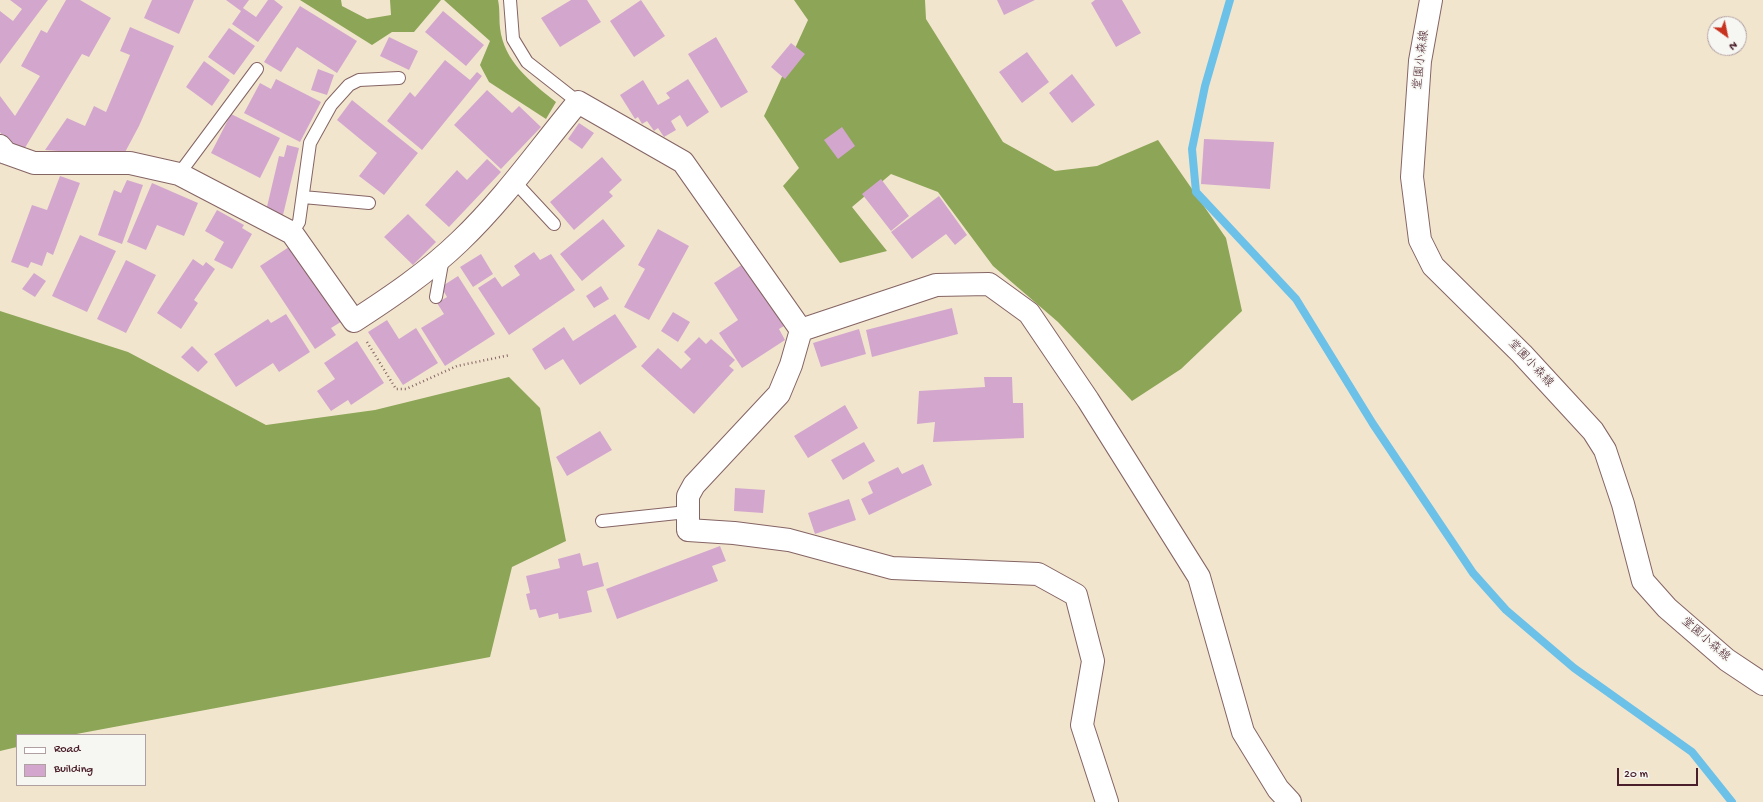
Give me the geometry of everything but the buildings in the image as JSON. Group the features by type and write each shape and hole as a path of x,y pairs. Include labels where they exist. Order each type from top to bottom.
{"street":[{"name":"堂園小森線","path":"1431,0 1420,61 1412,178 1420,240 1433,266 1522,354 1593,431 1605,450 1623,504 1643,581 1667,608 1727,660 1763,684"},
{"path":"2,152 34,162 130,163 179,174 292,234 354,321 410,284 460,241 515,182 578,102 683,162 801,330"},
{"path":"801,330 936,285 989,284 1029,314 1088,400 1199,577 1243,732 1278,789 1290,802"},
{"path":"801,330 791,365 779,394 694,485 688,496 688,530 734,533 789,540 892,568 1038,574 1076,595 1093,661 1082,725 1107,802"}],"lane":[{"path":"510,0 513,39 527,62 578,102"},
{"path":"179,174 256,69"},
{"path":"292,234 299,222 310,143 331,105 348,85 359,80 399,78"},
{"path":"515,182 554,224"},
{"path":"303,197 369,203"},
{"path":"436,297 443,255"},
{"path":"602,521 687,512"}],"path":[{"path":"354,321 396,389 406,389 457,366 510,355"}],"green space":[{"path":"300,0 341,0 342,6 367,19 391,15 390,0 441,0 414,32 392,32 372,45"},
{"path":"444,0 498,0 500,28 507,51 528,79 556,102 546,119 489,82 480,65 490,41"},
{"path":"794,0 925,0 926,19 1003,142 1055,171 1097,166 1158,140 1226,238 1242,311 1181,369 1132,401 1058,322 993,266 938,192 891,174 852,207 887,251 840,263 783,186 799,168 764,116 808,20"},
{"path":"0,311 128,352 266,425 375,410 509,377 540,408 566,541 512,567 490,657 76,734 16,734 16,747 0,751"}],"waterway":[{"path":"1230,0 1205,86 1192,149 1196,192 1296,299 1373,424 1473,573 1506,610 1574,668 1692,752 1732,802"}]}
